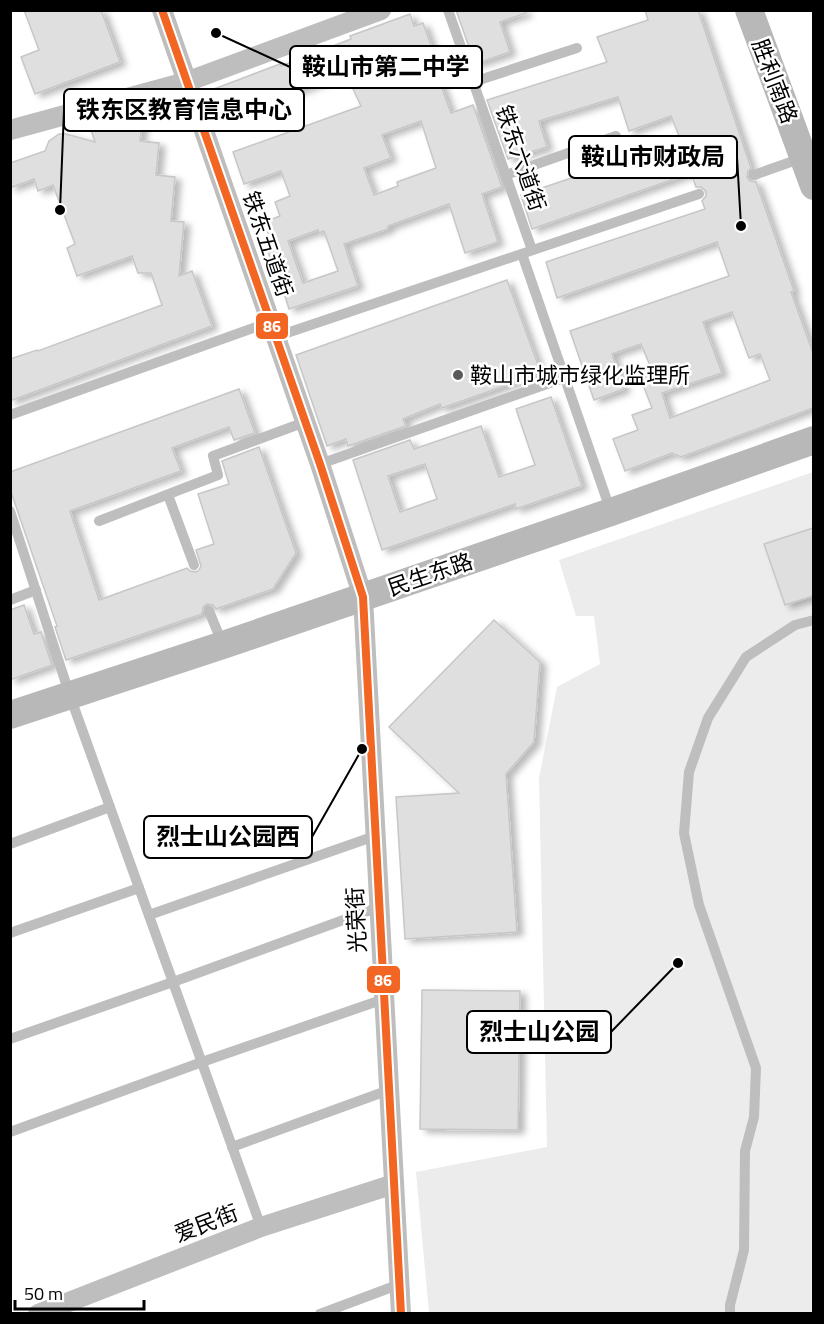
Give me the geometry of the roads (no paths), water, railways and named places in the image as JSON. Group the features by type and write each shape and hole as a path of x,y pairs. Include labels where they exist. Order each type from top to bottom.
{"main road":[{"name":"胜利南路","path":"748,10 813,186"},
{"name":"民生东路","path":"10,715 223,645 813,440"}],"street":[{"name":"铁东五道街","path":"162,10 320,464 363,597"},
{"path":"10,116 20,128 186,81 381,10"},
{"name":"光荣街","path":"363,597 401,1314"},
{"name":"爱民街","path":"38,1314 261,1227 394,1184"}],"lane":[{"name":"铁东六道街","path":"448,10 506,175 564,378 611,512"},
{"path":"473,81 577,48"},
{"path":"506,175 616,136"},
{"path":"754,175 804,158"},
{"path":"10,416 273,330 527,252 699,194"},
{"path":"320,464 564,378"},
{"path":"99,521 219,475 213,456 304,422"},
{"path":"168,495 194,565"},
{"path":"10,511 70,696 261,1227"},
{"path":"10,600 36,591"},
{"path":"209,611 223,645"},
{"path":"730,1314 730,1305 744,1250 745,1151 754,1117 756,1068 699,905 684,833 689,772 708,718 746,657 795,625 813,620"},
{"path":"10,844 110,807"},
{"path":"149,915 375,836"},
{"path":"10,933 139,888"},
{"path":"10,1039 379,907"},
{"path":"10,1132 384,999"},
{"path":"232,1146 389,1090"},
{"path":"320,1314 400,1284"}],"place":[{"name":"鞍山市第二中学","path":"216,33"},
{"name":"铁东区教育信息中心","path":"60,210"},
{"name":"鞍山市财政局","path":"741,226"},
{"name":"鞍山市城市绿化监理所","path":"458,375"},
{"name":"烈士山公园西","path":"362,749"},
{"name":"烈士山公园","path":"678,963"}]}
